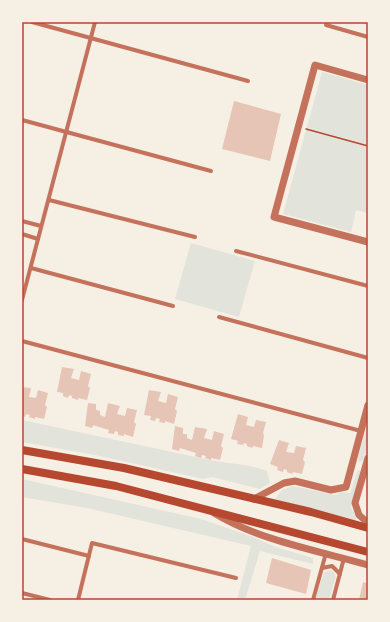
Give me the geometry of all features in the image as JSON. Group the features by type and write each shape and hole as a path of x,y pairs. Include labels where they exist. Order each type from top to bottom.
{"main road":[{"path":"22,450 124,468 311,512 368,528"},
{"path":"22,469 116,486 368,552"}],"street":[{"path":"32,22 248,81"},
{"path":"22,300 95,22"},
{"path":"326,25 368,37"},
{"path":"368,80 315,65 274,217 368,242"},
{"path":"22,120 211,171"},
{"path":"49,200 195,237"},
{"path":"22,221 41,226"},
{"path":"22,234 38,239"},
{"path":"236,251 368,286"},
{"path":"31,268 173,306"},
{"path":"219,317 368,358"},
{"path":"22,341 361,431"},
{"path":"254,499 284,483 295,481 331,490 346,487 368,405"},
{"path":"368,458 355,503 359,515 368,523"},
{"path":"352,464 365,469"},
{"path":"209,510 223,519 272,539 368,565"},
{"path":"22,539 89,556"},
{"path":"78,600 92,543 236,578"},
{"path":"313,600 326,553"},
{"path":"333,600 344,558"},
{"path":"322,568 332,566 340,574"},
{"path":"22,593 50,600"}],"path":[{"path":"299,126 368,146"}],"shaded area":[{"path":"322,72 368,85 368,213 356,210 351,232 283,214"},
{"path":"191,243 255,261 239,317 175,299"},
{"path":"22,420 210,460 254,467 267,471 270,483 260,489 212,477 203,479 95,455 22,442"},
{"path":"368,423 368,445 364,460 359,462 358,458"},
{"path":"359,470 362,472 351,508 356,516 356,521 275,499 282,490 293,486 336,495 341,492 350,493 357,471"},
{"path":"22,479 201,519 253,537 276,547 313,558 313,564 260,551 245,600 237,600 251,546 87,508 22,497"},
{"path":"332,570 336,576 329,600 315,600 324,572"}],"building":[{"path":"234,101 281,114 270,161 222,149"},
{"path":"62,367 74,369 71,378 79,380 81,371 91,374 87,400 78,398 78,400 69,395 68,398 63,396 63,393 57,392"},
{"path":"22,387 31,388 29,397 36,398 38,390 48,393 44,419 35,417 35,419 26,414 25,417 22,416"},
{"path":"149,390 161,392 158,401 166,403 168,394 178,397 175,409 177,411 174,424 165,421 165,423 159,422 160,419 156,418 155,421 150,420 151,416 144,415"},
{"path":"88,403 96,404 96,410 100,411 100,415 105,417 108,403 120,406 117,414 125,416 127,408 137,410 134,422 136,424 133,437 124,434 124,436 118,435 118,432 115,431 114,434 108,433 109,430 93,425 92,428 85,426"},
{"path":"238,414 248,417 246,425 254,427 256,420 266,422 263,433 262,448 253,446 252,448 244,443 243,445 237,444 238,441 231,439"},
{"path":"175,426 183,428 183,434 187,434 187,438 192,440 195,427 207,429 204,438 212,440 214,431 224,434 220,460 211,458 211,460 202,455 201,458 195,456 196,453 180,448 179,451 172,449"},
{"path":"279,440 289,443 286,452 294,453 296,446 306,448 302,474 293,472 292,474 284,469 283,472 277,470 278,467 270,464"},
{"path":"272,558 311,570 306,594 266,583"},
{"path":"363,582 368,584 368,600 359,600"}]}
